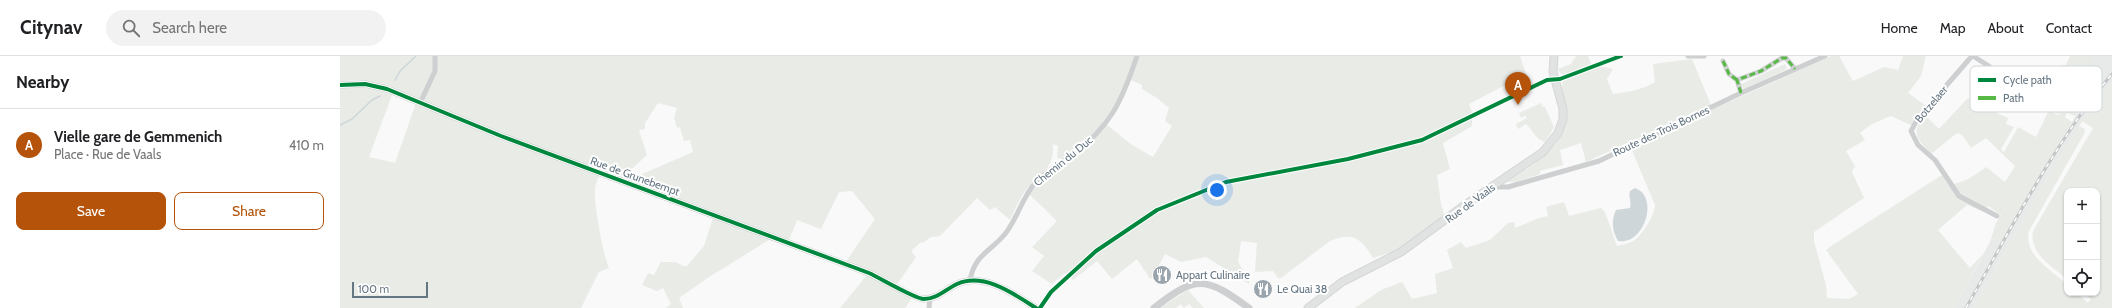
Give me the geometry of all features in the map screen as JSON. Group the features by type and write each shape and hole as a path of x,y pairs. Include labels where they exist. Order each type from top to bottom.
{"main road":[{"name":"Rue de Vaals","path":"1308,308 1336,286 1401,252 1491,187 1544,152 1558,133 1563,119 1563,109 1553,72 1554,56"}],"street":[{"path":"420,103 435,71 435,56"},
{"name":"Chemin du Duc","path":"970,281 972,269 976,261 1007,231 1022,200 1035,183 1049,169 1086,143 1114,113 1124,94 1137,56"},
{"path":"1555,80 1621,56"},
{"path":"1688,56 1704,56"},
{"name":"Route des Trois Bornes","path":"1491,187 1508,187 1599,160 1741,93 1825,56"},
{"name":"Botzelaer","path":"1989,66 1973,56 1918,118 1911,131 1918,145 1935,160 1959,196 1997,216"},
{"path":"1737,80 1761,71 1782,58 1786,58 1795,69"},
{"path":"1723,61 1729,74 1737,80 1741,93"},
{"name":"Rue de Grunebempt","path":"340,86 353,84 376,86 501,136 862,271 885,280 920,298 930,298"},
{"path":"929,308 930,298 959,284 970,281 987,283 1000,288 1035,308"},
{"path":"1154,308 1178,290 1200,283 1210,284 1222,288 1249,308"}],"shaded area":[{"path":"340,56 1136,56 1119,100 1098,129 1062,159 1057,158 1058,146 1053,144 1052,159 1049,165 1026,190 1010,220 995,207 990,210 977,198 940,236 931,237 923,243 921,242 911,251 916,257 895,287 912,298 905,308 840,308 866,276 843,266 875,219 852,191 839,192 821,229 797,220 787,245 769,240 709,277 679,298 683,308 666,308 671,304 663,288 657,291 642,285 648,273 654,275 661,262 675,262 686,267 704,246 713,218 624,184 633,176 640,175 693,152 690,140 684,141 680,127 677,128 674,118 677,108 658,103 645,123 645,129 639,130 647,155 623,177 606,170 599,176 595,188 597,218 609,268 599,272 581,308 340,308 340,88 353,86 367,87 392,95 369,157 395,163 416,103 444,116 420,101 382,84 354,81 340,82"},
{"path":"1138,56 1520,56 1526,74 1469,104 1472,112 1472,126 1443,143 1450,169 1437,175 1441,204 1445,217 1398,250 1373,258 1365,246 1356,239 1351,237 1338,238 1330,241 1281,278 1278,278 1273,271 1255,272 1257,243 1241,241 1238,262 1249,280 1249,284 1206,257 1181,262 1165,254 1157,269 1159,274 1150,279 1137,259 1112,279 1097,261 1073,280 1065,273 1052,284 1032,271 1044,256 1032,247 1057,221 1029,194 1055,169 1107,125 1132,145 1153,157 1172,126 1165,121 1169,108 1157,98 1142,89 1142,85 1131,80"},
{"path":"1576,56 1588,56 1591,64 1564,75 1559,72 1558,69 1571,64"},
{"path":"1831,56 1839,56 1853,81 1884,67 1898,70 1903,56 1926,56 1921,76 1908,93 1925,105 1911,125 1891,116 1872,124 1860,133 1865,140 1846,151 1855,166 1852,172 1864,198 1814,232 1814,241 1826,285 1827,298 1849,299 1858,294 1826,250 1942,175 1948,185 1954,184 1968,179 1986,167 2005,182 2015,166 1986,138 1971,148 1962,135 1957,133 1931,154 1917,136 1920,121 1925,115 1939,129 1967,99 1970,98 1970,112 1994,112 2008,118 2006,124 2014,127 2001,149 2004,152 2018,127 2036,137 2048,112 2053,112 2058,115 2060,112 2078,112 2075,116 2067,113 2065,117 2072,122 2001,241 1994,238 1990,242 1996,223 2001,215 1988,206 1984,212 1967,205 1938,230 1970,268 1983,254 1954,308 1355,308 1381,290 1402,282 1412,299 1437,293 1435,274 1453,268 1447,250 1461,242 1466,248 1490,240 1508,223 1514,222 1515,228 1548,216 1546,207 1564,202 1569,216 1601,208 1605,212 1617,246 1635,240 1648,224 1653,214 1655,205 1631,148 1691,119"},
{"path":"2070,56 2093,56 2089,63 2094,66 2061,66 2066,65"},
{"path":"2093,56 2112,56 2112,82 2102,95 2102,80 2106,75 2102,72 2102,66 2092,66 2088,63"},
{"path":"1692,59 1711,105 1586,162 1581,143 1560,150 1563,165 1540,171 1540,174 1516,182 1507,182 1534,164 1556,144 1566,121 1561,90 1563,81 1600,66 1613,69 1607,79 1613,94 1640,89 1655,82 1653,64"},
{"path":"1785,64 1787,69 1744,89 1741,86 1741,84"},
{"path":"2102,72 2107,75 2102,80"},
{"path":"2112,82 2112,308 1973,308 2048,176 2079,126 2085,129 2084,134 2029,231 2028,240 2034,255 2064,282 2064,296 2080,296 2088,303 2091,299 2088,296 2100,296 2100,188 2064,188 2064,277 2042,258 2034,246 2033,231 2093,128 2082,121 2089,112 2102,112 2102,95"},
{"path":"1541,103 1543,107 1545,107 1554,127 1545,142 1536,136 1526,124 1518,129 1516,124 1527,118 1525,116 1521,118 1519,113"},
{"path":"2078,112 2089,112 2048,176 1973,308 1954,308 1990,242 1994,238 2001,241"},
{"path":"1635,188 1643,193 1647,201 1646,220 1635,236 1627,241 1618,241 1614,233 1614,214 1616,210 1630,208 1630,191"},
{"path":"1188,290 1204,308 1193,308 1189,304 1184,308 1181,304 1176,308 1159,308"}],"waterway":[{"path":"395,80 400,71 416,56"},
{"path":"340,125 352,119 372,100 380,96"}],"railway":[{"path":"2102,87 2112,74"},
{"path":"1966,308 2034,187 2083,112"}],"marked path":[{"path":"1741,93 1737,80 1761,71 1782,58 1786,58 1795,69"},
{"path":"1723,61 1729,74 1737,80"}],"cycle path":[{"path":"1040,308 1051,292 1096,251 1157,210 1226,182 1348,159 1422,140 1547,80 1560,79 1621,56"},
{"path":"340,85 365,84 387,89 501,136 869,273 920,298 929,299 957,284 967,281 978,281 998,286 1036,308"}],"place":[{"name":"Vielle gare de Gemmenich","path":"1518,105"},
{"name":"Appart Culinaire","path":"1162,275"},
{"name":"Le Quai 38","path":"1263,289"}]}
